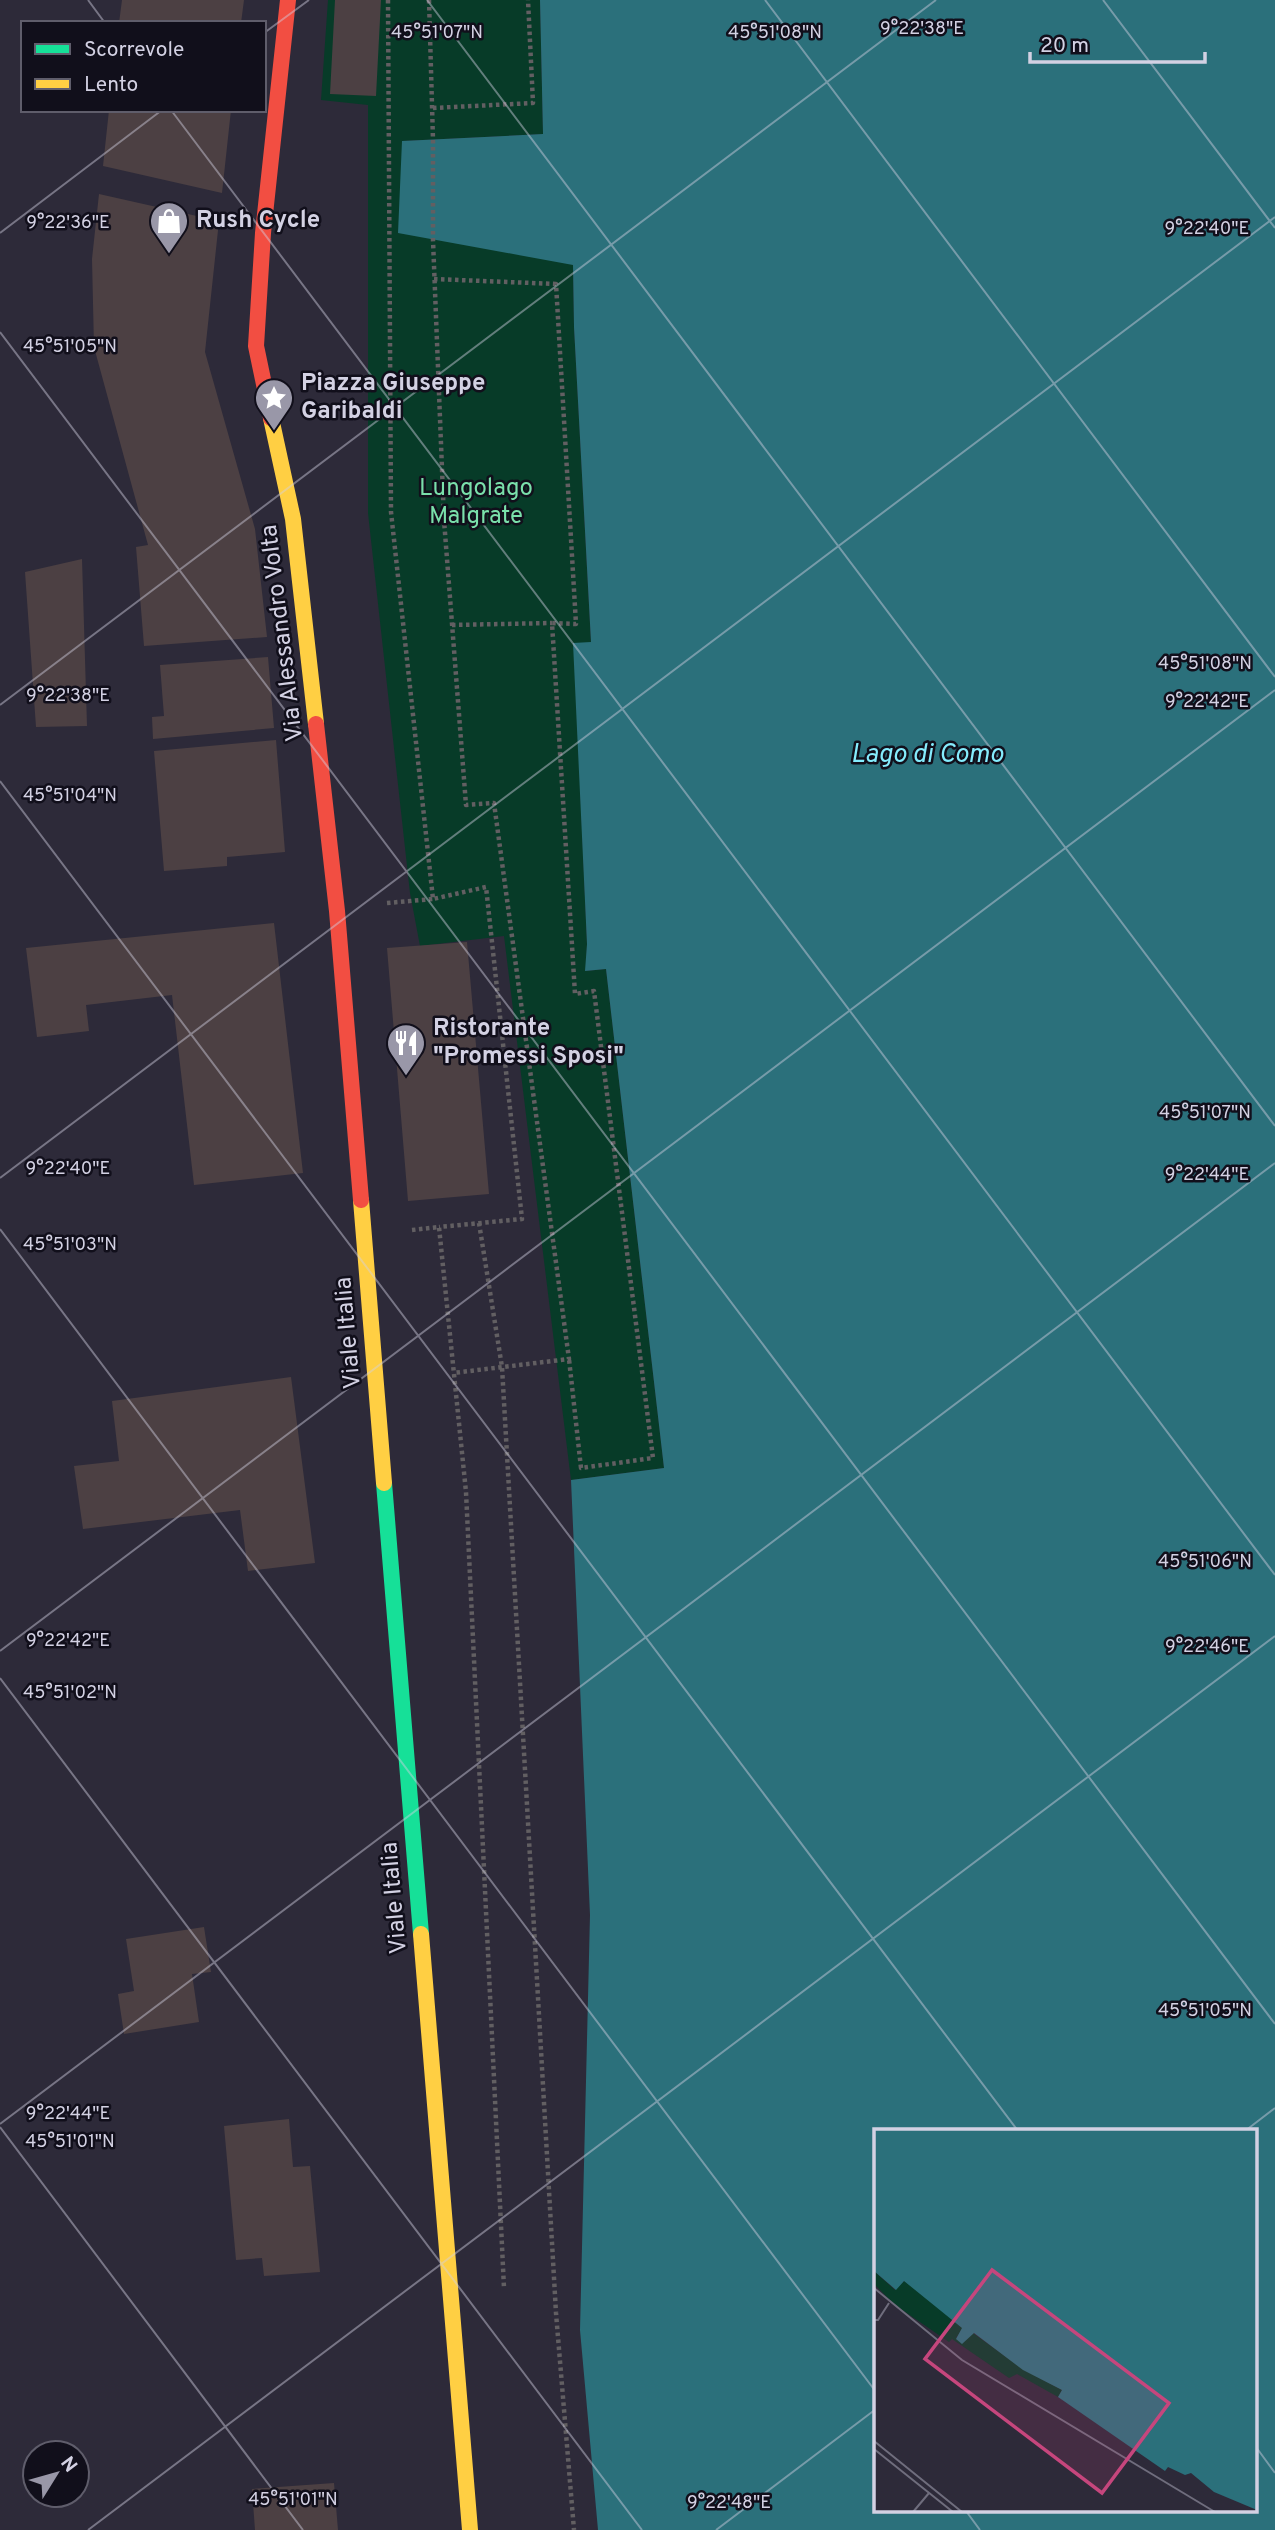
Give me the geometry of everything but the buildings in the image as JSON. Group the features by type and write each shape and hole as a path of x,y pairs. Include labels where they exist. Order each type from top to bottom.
{"main road":[{"name":"Via Alessandro Volta","path":"288,0 263,233 256,346 293,519 310,656 337,911 366,1263"},
{"name":"Viale Italia","path":"366,1263 470,2530"}],"path":[{"path":"388,0 391,512 433,899"},
{"path":"429,0 434,279 444,520 466,805 494,803 569,1359 581,1468 653,1458 594,991 575,994 552,623"},
{"path":"433,108 533,103 528,0"},
{"path":"434,279 556,284 576,624 452,625"},
{"path":"386,903 433,899 486,887 522,1219 400,1231"},
{"path":"479,1223 502,1367 556,2313 574,2530"},
{"path":"439,1227 466,1492 505,2301"},
{"path":"453,1373 569,1359"}],"green space":[{"name":"Lungolago Malgrate","path":"328,0 540,0 543,134 402,141 573,265 591,643 574,643 586,971 606,969 664,1468 571,1480 504,936 420,946 410,893 368,513 368,105 321,100"}],"water":[{"name":"Lago di Como","path":"540,0 1275,0 1275,2530 598,2530 580,2330 590,1915 571,1480 664,1468 606,969 585,971 587,944 573,643 591,642 573,265 398,233 402,141 543,134"}],"traffic: fast":[{"path":"384,1483 421,1934"}],"traffic: slow":[{"path":"271,418 293,519 316,724"},
{"path":"361,1200 384,1483"},
{"path":"421,1934 470,2530"}],"traffic: jam":[{"path":"271,418 256,346 263,233 288,0"},
{"path":"316,724 337,911 361,1200"}],"place":[{"name":"Rush Cycle","path":"169,255"},
{"name":"Piazza Giuseppe Garibaldi","path":"274,432"},
{"name":"Ristorante \"Promessi Sposi\"","path":"406,1077"}]}
